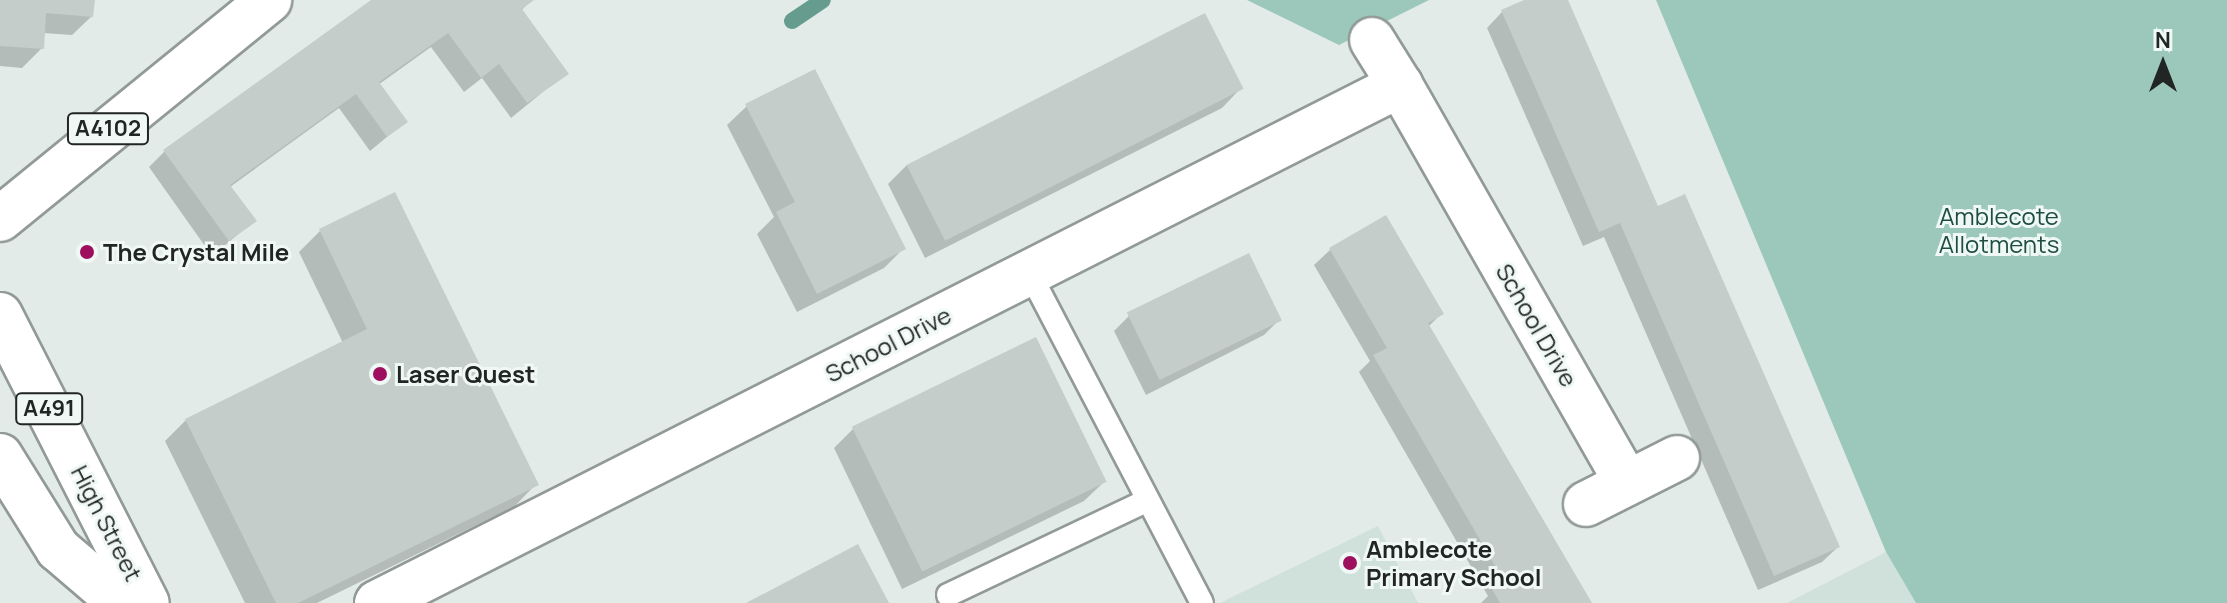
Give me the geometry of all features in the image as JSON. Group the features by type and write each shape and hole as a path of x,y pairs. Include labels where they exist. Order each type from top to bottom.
{"main road":[{"name":"A4102","path":"0,219 269,0"},
{"name":"School Drive","path":"1372,40 1626,482"},
{"name":"School Drive","path":"377,603 1400,85"},
{"name":"High Street","path":"0,315 147,603"},
{"name":"High Street","path":"0,456 58,549 121,603"},
{"path":"1586,504 1677,458"}],"lane":[{"path":"1029,272 1202,603"},
{"path":"948,595 1148,500"}],"shaded area":[{"name":"Amblecote Primary School","path":"1378,526 1418,603 1221,603 1228,599"},
{"path":"1886,552 1916,603 1787,603"}],"green space":[{"path":"1247,0 1429,0 1339,45"},
{"name":"Amblecote Allotments","path":"1656,0 2227,0 2227,603 1916,603 1886,552"}],"building":[{"path":"0,0 95,0 93,17 46,13 44,49 0,46"},
{"path":"371,0 534,0 522,9 569,74 527,103 499,64 481,78 448,33 379,82 408,122 387,137 356,94 230,185 257,221 229,241 163,150"},
{"path":"1524,0 1568,0 1658,206 1685,194 1840,547 1774,576 1620,223 1599,232 1501,10"},
{"path":"1205,13 1244,89 945,241 907,165"},
{"path":"815,69 906,249 817,294 776,212 795,202 745,104"},
{"name":"Laser Quest","path":"395,192 539,485 298,603 276,603 185,419 367,329 319,229"},
{"path":"1386,215 1444,314 1428,323 1592,603 1500,603 1492,589 1505,583 1373,355 1387,348 1329,248"},
{"path":"1249,253 1282,320 1160,380 1127,313"},
{"path":"1036,337 1107,482 922,572 852,427"},
{"path":"858,544 889,603 746,603 790,580"}],"waterway":[{"path":"792,21 823,0"}],"place":[{"name":"The Crystal Mile","path":"87,252"},
{"name":"Laser Quest","path":"380,374"},
{"name":"Amblecote Primary School","path":"1350,563"}]}
